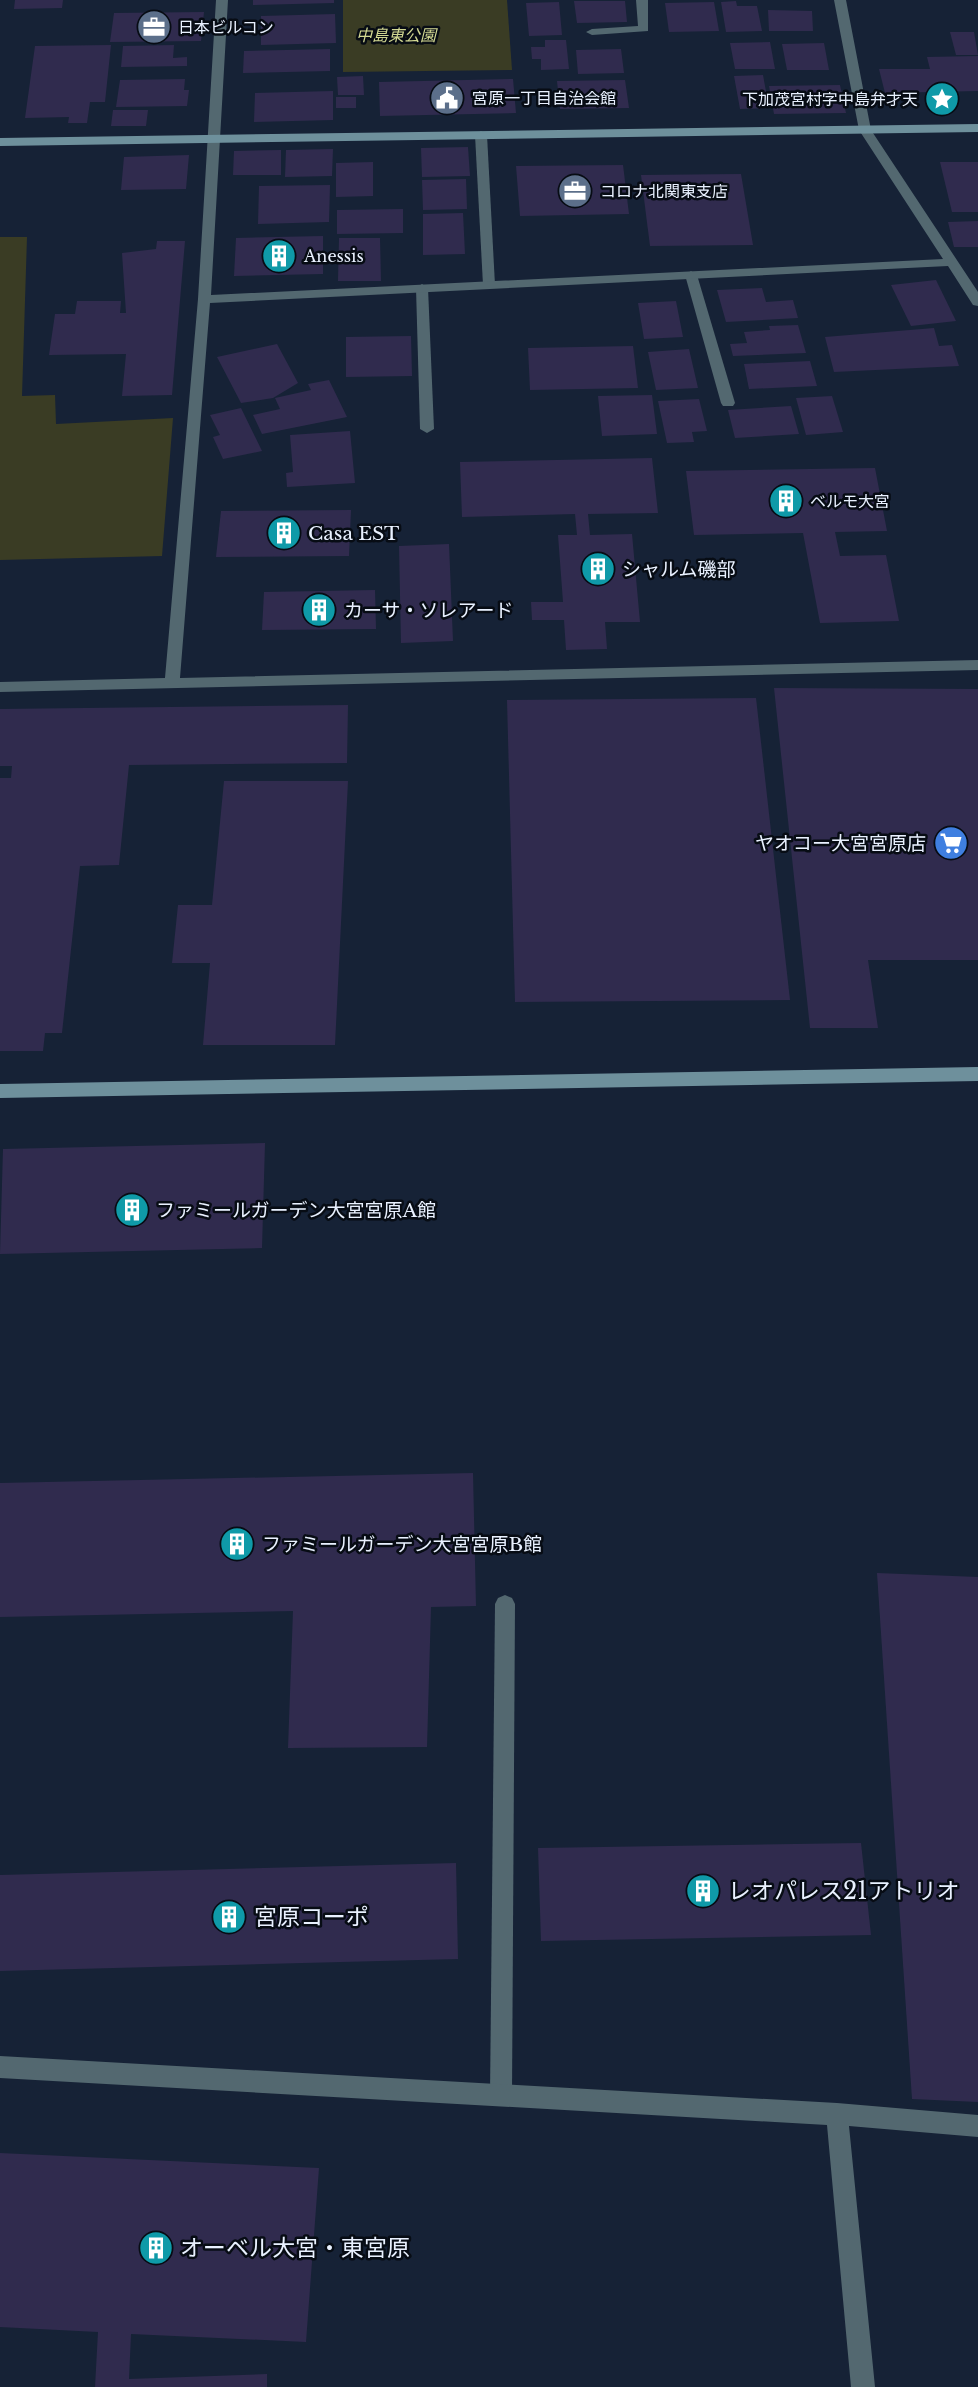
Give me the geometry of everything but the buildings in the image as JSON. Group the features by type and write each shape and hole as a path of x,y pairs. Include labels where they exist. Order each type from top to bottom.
{"street":[{"path":"172,681 204,299 222,0"},
{"path":"592,32 645,29 642,0"},
{"path":"840,0 865,130 978,302"},
{"path":"0,142 978,128"},
{"path":"481,135 489,285"},
{"path":"204,299 952,261"},
{"path":"691,275 728,403"},
{"path":"422,288 427,429"},
{"path":"0,687 172,681 978,665"},
{"path":"0,1091 978,1074"},
{"path":"501,2095 505,1604"},
{"path":"0,2067 838,2114 978,2126"},
{"path":"838,2114 863,2387"}],"green space":[{"name":"中島東公園","path":"343,0 507,0 512,70 343,72"},
{"path":"0,237 27,237 22,396 55,395 56,424 173,418 162,556 0,560"}],"place":[{"name":"日本ビルコン","path":"154,27"},
{"name":"宮原一丁目自治会館","path":"447,98"},
{"name":"下加茂宮村字中島弁才天","path":"942,99"},
{"name":"コロナ北関東支店","path":"575,191"},
{"name":"Anessis","path":"279,256"},
{"name":"ベルモ大宮","path":"786,501"},
{"name":"Casa EST","path":"284,533"},
{"name":"シャルム磯部","path":"598,569"},
{"name":"カーサ・ソレアード","path":"319,610"},
{"name":"ヤオコー大宮宮原店","path":"951,843"},
{"name":"ファミールガーデン大宮宮原A館","path":"132,1210"},
{"name":"ファミールガーデン大宮宮原B館","path":"237,1544"},
{"name":"レオパレス21アトリオ","path":"703,1891"},
{"name":"宮原コーポ","path":"229,1917"},
{"name":"オーベル大宮・東宮原","path":"156,2248"}]}
